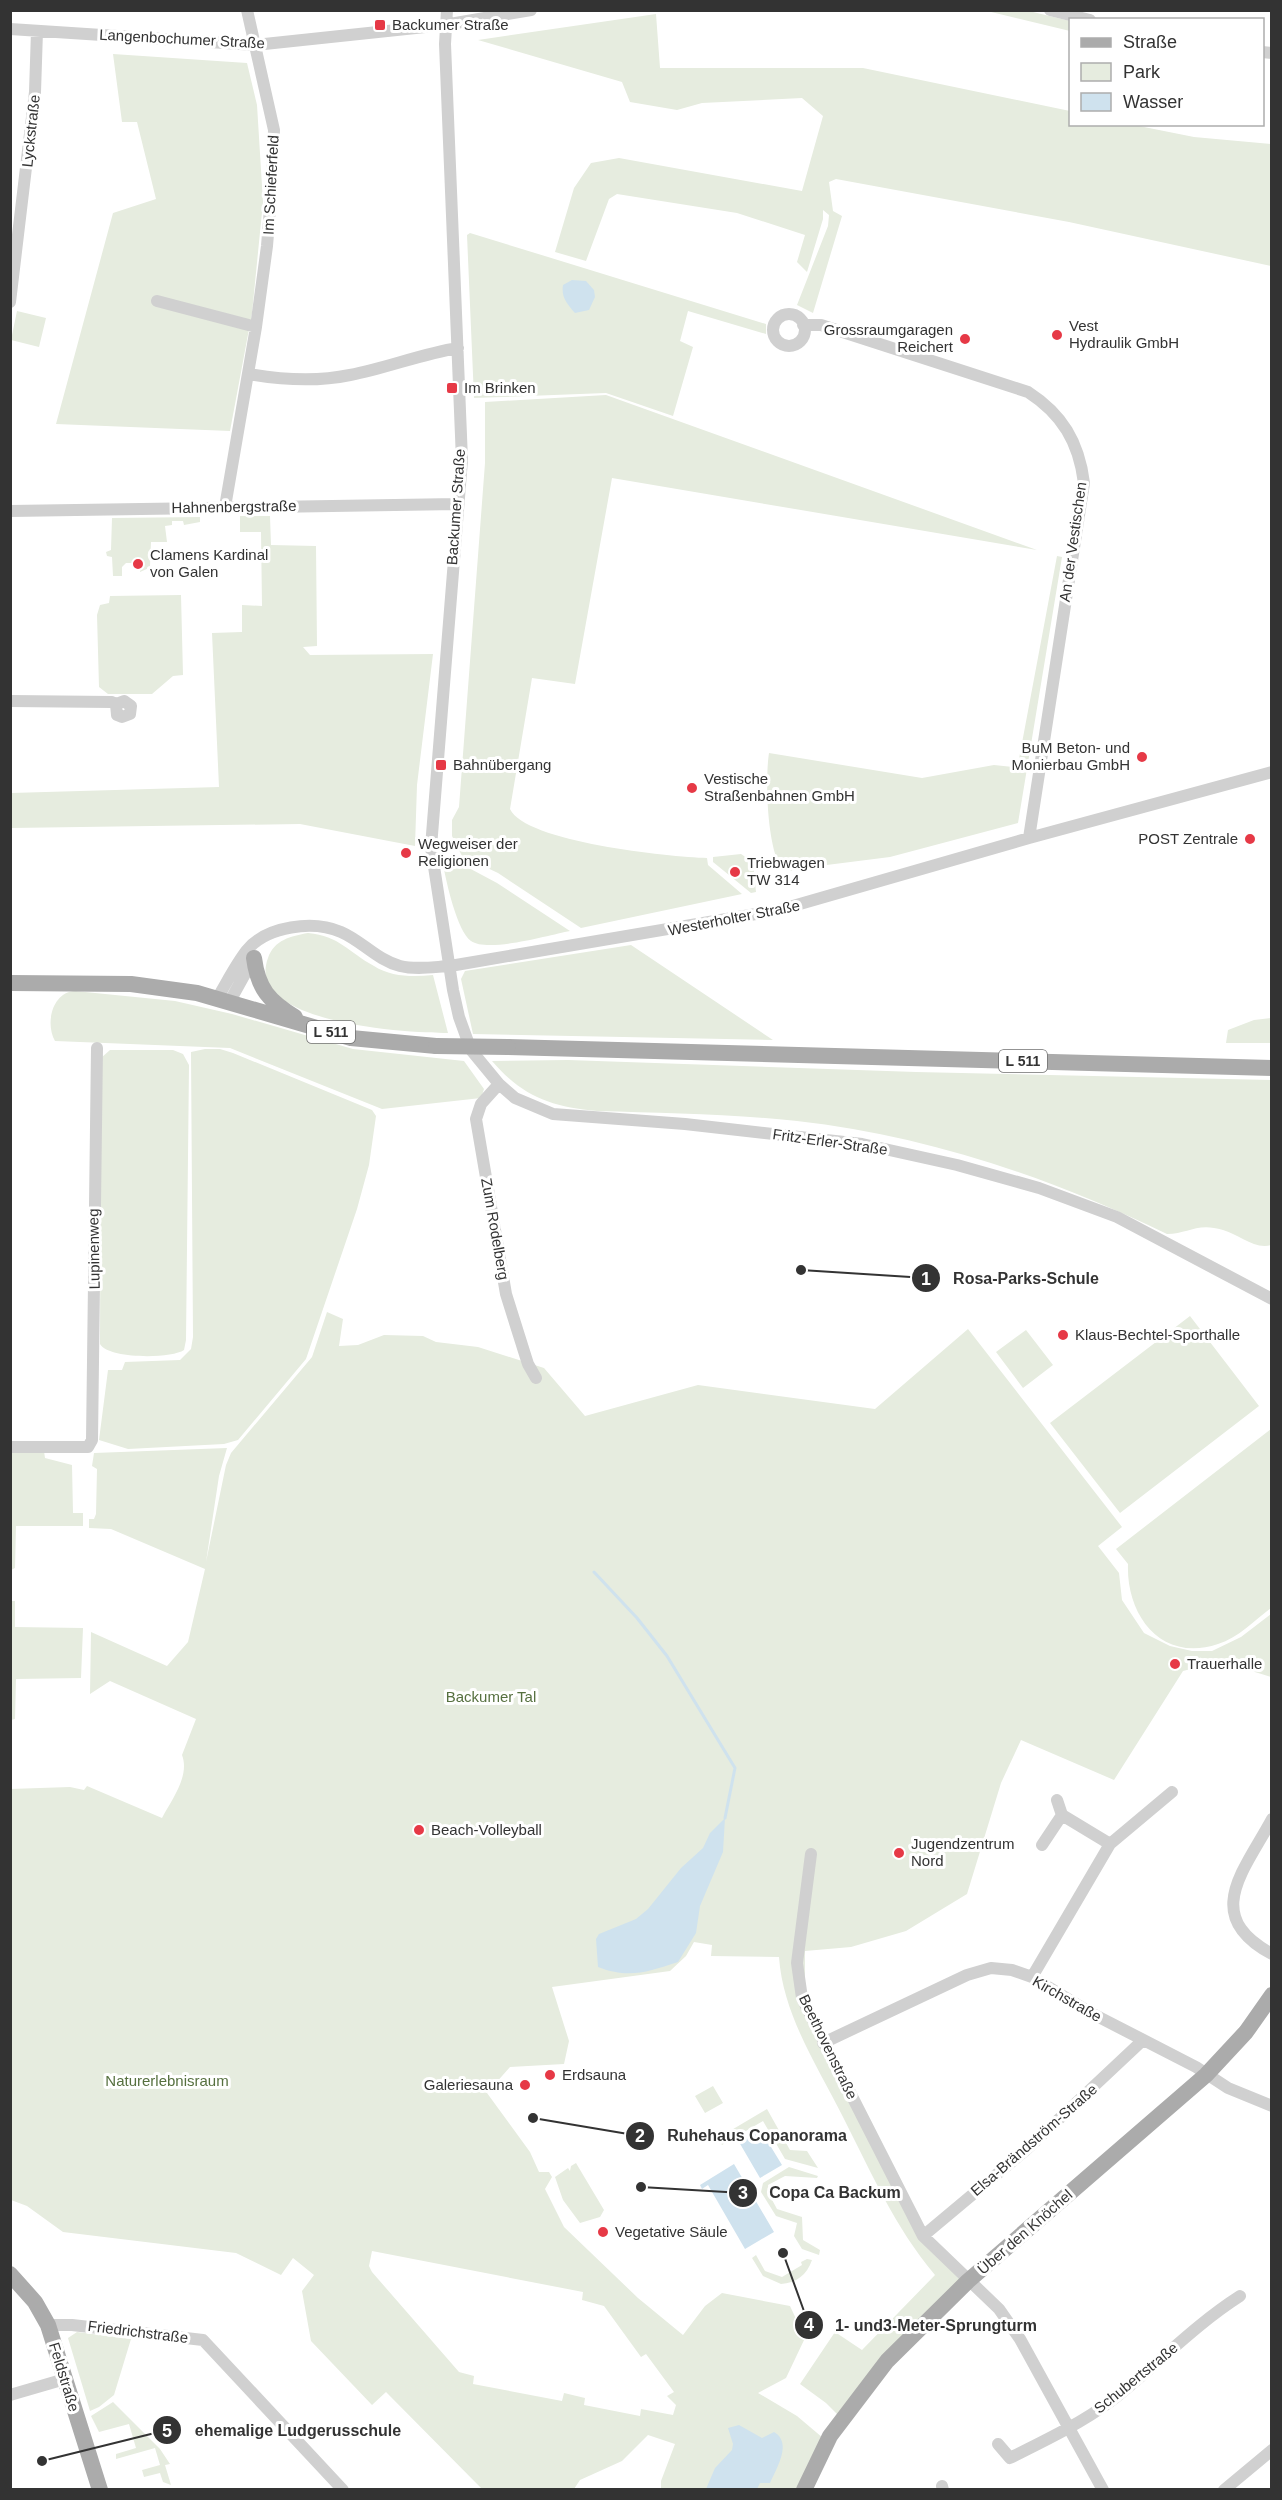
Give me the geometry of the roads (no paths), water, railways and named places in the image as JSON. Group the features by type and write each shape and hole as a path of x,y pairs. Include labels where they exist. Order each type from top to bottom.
{"main road":[{"path":"254,958 261,987 283,1009 311,1027"},
{"name":"L 511","path":"10,983 131,984 224,999 351,1038 436,1046 1272,1068"},
{"name":"Über den Knöchel","path":"804,2490 830,2436 870,2381 968,2282 1206,2075 1246,2032 1272,1995"},
{"name":"Feldstraße","path":"10,2274 35,2302 48,2325 100,2490"}],"street":[{"name":"Im Schieferfeld","path":"225,507 249,374 267,246 274,130 246,10"},
{"name":"Backumer Straße","path":"447,10 444,25 462,460 430,826 431,855 450,966"},
{"name":"Langenbochumer Straße","path":"10,29 255,45 444,25 531,10"},
{"path":"1050,10 1082,18"},
{"name":"Lyckstraße","path":"10,302 35,92 37,31"},
{"path":"157,300 256,327"},
{"name":"An der Vestischen","path":"804,325 820,325 1028,392 1049,407 1068,429 1074,441 1084,483 1029,838"},
{"path":"249,374 285,380 316,380 351,375 429,353 458,348"},
{"name":"Hahnenbergstraße","path":"10,511 457,504"},
{"path":"10,701 112,702 116,704"},
{"name":"Westerholter Straße","path":"224,999 246,951 266,937 296,927 317,926 342,932 387,962 399,966 412,969 450,966 773,912 1029,838 1272,772"},
{"path":"224,999 254,958 266,937"},
{"name":"Fritz-Erler-Straße","path":"450,966 459,1017 471,1050 499,1084 515,1098 553,1114 685,1124 862,1144 957,1165 1039,1188 1105,1212 1272,1299"},
{"name":"Lupinenweg","path":"10,1447 88,1447 94,1430 93,1215 97,1048"},
{"name":"Zum Rodelberg","path":"499,1084 480,1104 476,1119 506,1294 528,1364 536,1378"},
{"path":"1032,1977 1110,1844 1172,1792"},
{"path":"1057,1800 1062,1815 1110,1844"},
{"path":"1042,1845 1062,1815"},
{"path":"1272,1819 1240,1878 1232,1905 1233,1920 1242,1933 1272,1954"},
{"name":"Beethovenstraße","path":"811,1854 797,1964 802,1998 923,2236 968,2282 999,2309 1020,2339 1103,2490"},
{"name":"Kirchstraße","path":"823,2043 967,1975 991,1968 1011,1970 1032,1977 1142,2041 1272,2106"},
{"name":"Elsa-Brändström-Straße","path":"923,2236 1027,2149 1142,2041"},
{"name":"Schubertstraße","path":"998,2444 1010,2458 1068,2429 1110,2402 1206,2320 1240,2296"},
{"name":"Friedrichstraße","path":"48,2325 72,2325 203,2340 343,2490"},
{"path":"10,2395 65,2379"},
{"path":"1224,2490 1272,2450"}],"water":[{"path":"572,280 586,281 594,290 595,297 589,310 575,313 565,300 563,285"},
{"path":"725,1818 723,1852 700,1906 696,1933 678,1962 638,1973 619,1973 598,1967 596,1939 599,1934 636,1919 648,1909 681,1868 703,1848 710,1833"},
{"path":"760,2129 782,2165 760,2178 739,2142"},
{"path":"734,2164 774,2232 745,2249 708,2185 702,2189 700,2185"},
{"path":"739,2425 762,2438 774,2432 780,2437 783,2449 770,2483 760,2483 757,2489 706,2489 715,2468 732,2450 733,2444 728,2428"}],"waterway":[{"path":"594,1572 637,1618 667,1656 735,1768 725,1818"}],"place":[{"name":"Backumer Straße","path":"380,25"},
{"name":"Vest Hydraulik GmbH","path":"1057,335"},
{"name":"Grossraumgaragen Reichert","path":"965,339"},
{"name":"Im Brinken","path":"452,388"},
{"name":"Clamens Kardinal von Galen","path":"138,564"},
{"name":"BuM Beton- und Monierbau GmbH","path":"1142,757"},
{"name":"Bahnübergang","path":"441,765"},
{"name":"Vestische Straßenbahnen GmbH","path":"692,788"},
{"name":"POST Zentrale","path":"1250,839"},
{"name":"Wegweiser der Religionen","path":"406,853"},
{"name":"Triebwagen TW 314","path":"735,872"},
{"name":"Rosa-Parks-Schule","path":"801,1270"},
{"name":"Klaus-Bechtel-Sporthalle","path":"1063,1335"},
{"name":"Trauerhalle","path":"1175,1664"},
{"name":"Beach-Volleyball","path":"419,1830"},
{"name":"Jugendzentrum Nord","path":"899,1853"},
{"name":"Erdsauna","path":"550,2075"},
{"name":"Galeriesauna","path":"525,2085"},
{"name":"Ruhehaus Copanorama","path":"533,2118"},
{"name":"Copa Ca Backum","path":"641,2187"},
{"name":"Vegetative Säule","path":"603,2232"},
{"name":"1- und3-Meter-Sprungturm","path":"783,2253"},
{"name":"ehemalige Ludgerusschule","path":"42,2461"}],"park label":[{"name":"Backumer Tal","path":"491,1697"},
{"name":"Naturerlebnisraum","path":"167,2081"}]}
